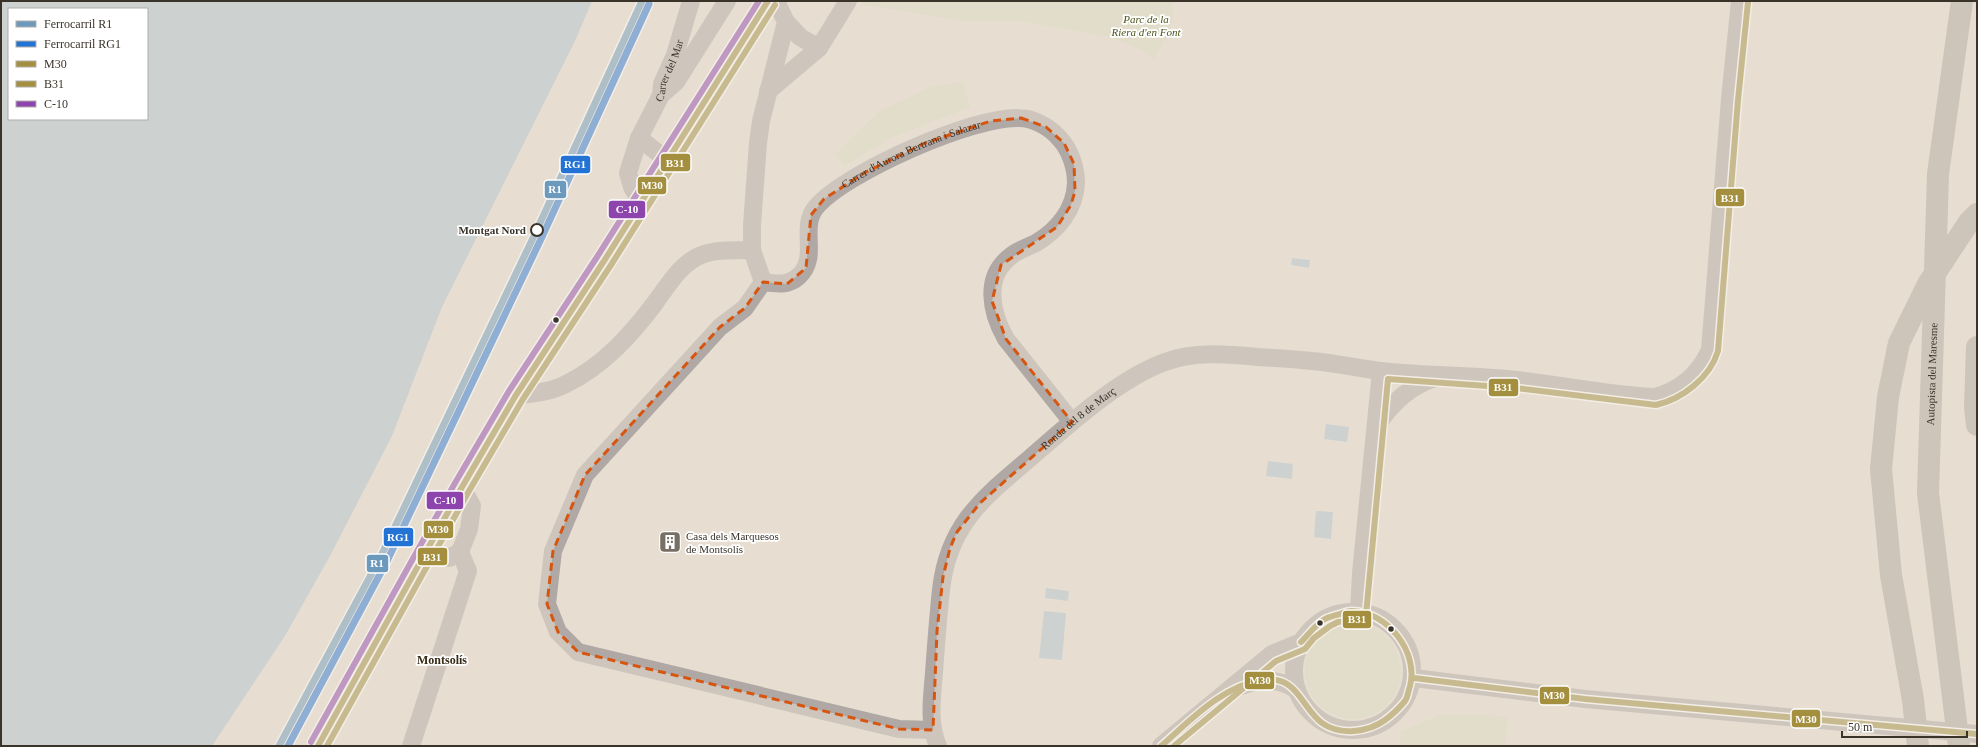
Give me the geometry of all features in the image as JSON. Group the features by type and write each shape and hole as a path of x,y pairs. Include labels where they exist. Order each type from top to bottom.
{"highway":[{"name":"Autopista del Maresme","path":"1959,746 1928,493 1938,174 1962,1"},
{"path":"1918,746 1913,700 1891,575 1881,468 1888,397 1899,344 1928,284 1969,222 1977,214"},
{"path":"1977,347 1975,407 1977,425"}],"main road":[{"path":"318,746 462,486 516,395 641,202 768,1"}],"street":[{"name":"Carrer del Mar","path":"641,202 628,173 639,138 661,96 662,84 675,55 691,1"},
{"path":"661,96 676,82 727,1"},
{"path":"776,1 786,22 800,38 819,48"},
{"path":"768,91 819,48 848,1"},
{"name":"Ronda del 8 de Març","path":"936,738 932,716 937,631 943,576 950,548 961,527 980,503 1072,422 1134,377 1167,361 1188,356 1226,354 1312,361 1381,371 1517,380 1655,397 1679,388 1688,381 1705,361 1710,350 1730,99 1740,1"},
{"path":"786,22 768,91 758,143 752,225 752,250 764,282 745,308 720,326 585,475 553,552 548,604 558,632 578,652 936,738"},
{"name":"Carrer d'Aurora Bertrana i Salazar","path":"764,282 787,284 801,274 809,261 808,225 811,215 824,199 864,173 925,143 992,121 1008,118 1022,118 1035,122 1052,131 1064,143 1074,164 1075,191 1072,205 1057,227 1036,242 1011,256 1001,265 993,287 992,301 998,323 1006,339 1072,422"},
{"path":"639,138 667,160"},
{"path":"516,395 541,393 566,385 596,365 634,331 670,281 685,265 703,254 719,251 752,250"},
{"path":"1359,611 1360,573 1381,371"},
{"name":"Ronda del 8 de Març","path":"1376,428 1384,414 1409,390 1444,375"},
{"path":"427,551 449,558 460,552 469,529 472,506 462,486"},
{"path":"411,746 468,571 460,552"},
{"path":"1359,611 1377,617 1391,627 1404,644 1412,660 1414,678 1410,694 1401,706 1386,720 1368,728 1350,739 1336,730 1324,726 1305,705 1297,690 1294,674 1294,658 1301,642 1308,632 1326,618 1336,614 1359,611"},
{"path":"1161,746 1272,654 1301,642"},
{"path":"1414,678 1585,699 1977,734"},
{"path":"1227,692 1261,680 1276,680 1287,683 1297,690"}],"highlighted area":[{"path":"1021,118 1046,127 1064,143 1074,164 1075,191 1071,205 1057,227 1001,265 992,301 1006,339 1072,422 980,503 957,532 950,548 943,577 937,631 933,730 899,729 578,652 558,632 547,604 553,551 585,475 720,327 745,308 763,282 787,284 806,268 811,215 824,199 864,173 925,143 991,121"}],"green space":[{"name":"Parc de la Riera d'en Font","path":"862,1 1172,1 1173,10 1169,32 1154,59 1141,50 1113,38 1028,22 964,21 862,5"},
{"path":"963,82 970,107 893,137 844,166 835,154 880,111 932,86"},
{"path":"1344,623 1362,623 1372,626 1380,631 1393,644 1398,652 1401,662 1401,680 1398,690 1387,705 1380,711 1372,716 1362,719 1344,719 1334,716 1326,711 1313,698 1308,690 1305,680 1305,662 1308,652 1313,644 1326,631 1334,626"},
{"path":"1443,714 1508,716 1505,746 1399,746 1401,731"}],"water":[{"path":"1,1 592,1 576,39 442,307 392,436 330,556 285,636 212,746 1,746"},
{"path":"1292,258 1310,260 1309,268 1291,265"},
{"path":"1326,424 1349,427 1347,442 1324,439"},
{"path":"1268,461 1293,464 1292,479 1266,476"},
{"path":"1316,511 1333,512 1331,539 1314,537"},
{"path":"1046,588 1069,591 1068,601 1045,598"},
{"path":"1044,611 1066,613 1062,660 1039,658"}],"rail line":[{"name":"R1","path":"279,746 380,558 534,236 642,1"},
{"name":"RG1","path":"288,746 387,561 541,239 649,4"}],"transit line":[{"name":"C-10","path":"311,742 455,483 509,391 597,257 759,1"},
{"name":"M30","path":"318,746 462,487 516,395 604,261 768,1"},
{"name":"B31","path":"1174,746 1276,661 1305,649 1314,638 1330,626 1338,622 1362,619 1366,615 1388,379 1516,388 1656,405 1676,398 1694,386 1709,370 1718,351 1738,100 1748,2"},
{"name":"B31","path":"327,746 469,491 523,399 611,265 775,5"},
{"name":"M30","path":"1161,746 1219,697 1246,684 1261,680 1277,680 1289,685 1298,694 1313,715 1323,724 1336,730 1354,731 1375,726 1390,716 1406,699 1412,673 1410,660 1405,647 1397,636 1388,626 1377,618 1364,613 1348,611 1325,619 1318,624 1301,642"},
{"name":"M30","path":"1414,678 1585,699 1977,734"}],"place":[{"name":"Montgat Nord","path":"537,230"},
{"name":"Casa dels Marquesos de Montsolís","path":"670,542"}],"district":[{"name":"Montsolís","path":"442,660"}]}
